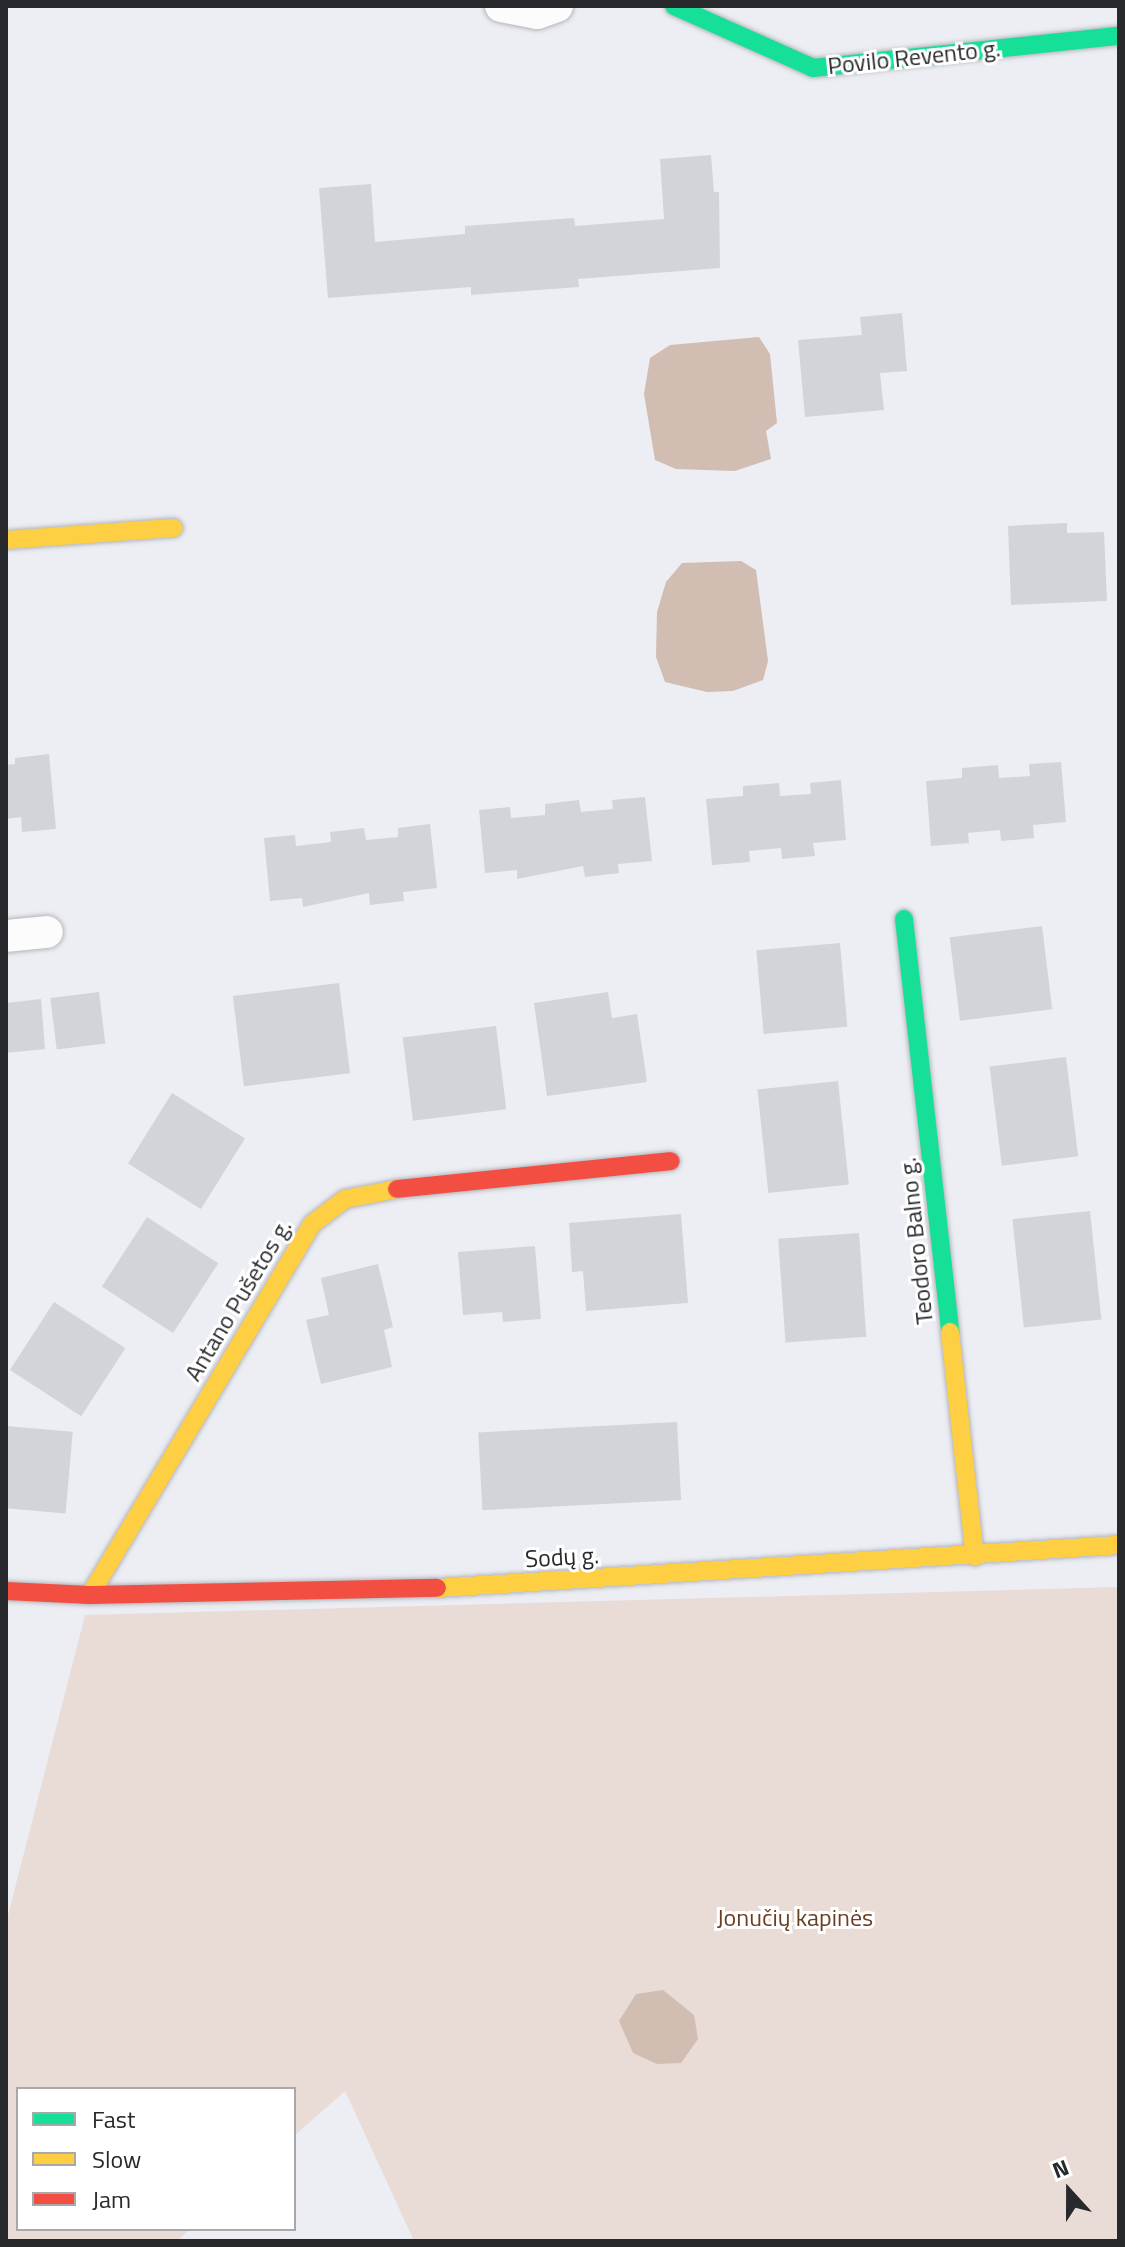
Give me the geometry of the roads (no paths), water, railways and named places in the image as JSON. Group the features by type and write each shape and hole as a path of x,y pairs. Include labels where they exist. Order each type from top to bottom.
{"street":[{"path":"501,6 528,13 557,6"},
{"name":"Povilo Revento g.","path":"674,6 813,68 1119,36"},
{"path":"6,540 174,528"},
{"name":"Teodoro Balno g.","path":"904,919 975,1557"},
{"path":"6,936 47,932"},
{"name":"Antano Pušetos g.","path":"90,1595 312,1224 345,1199 375,1191 671,1161"},
{"name":"Sodų g.","path":"6,1591 90,1595 386,1591 975,1557 1119,1545"}],"park label":[{"name":"Jonučių kapinės","path":"795,1918"}]}
